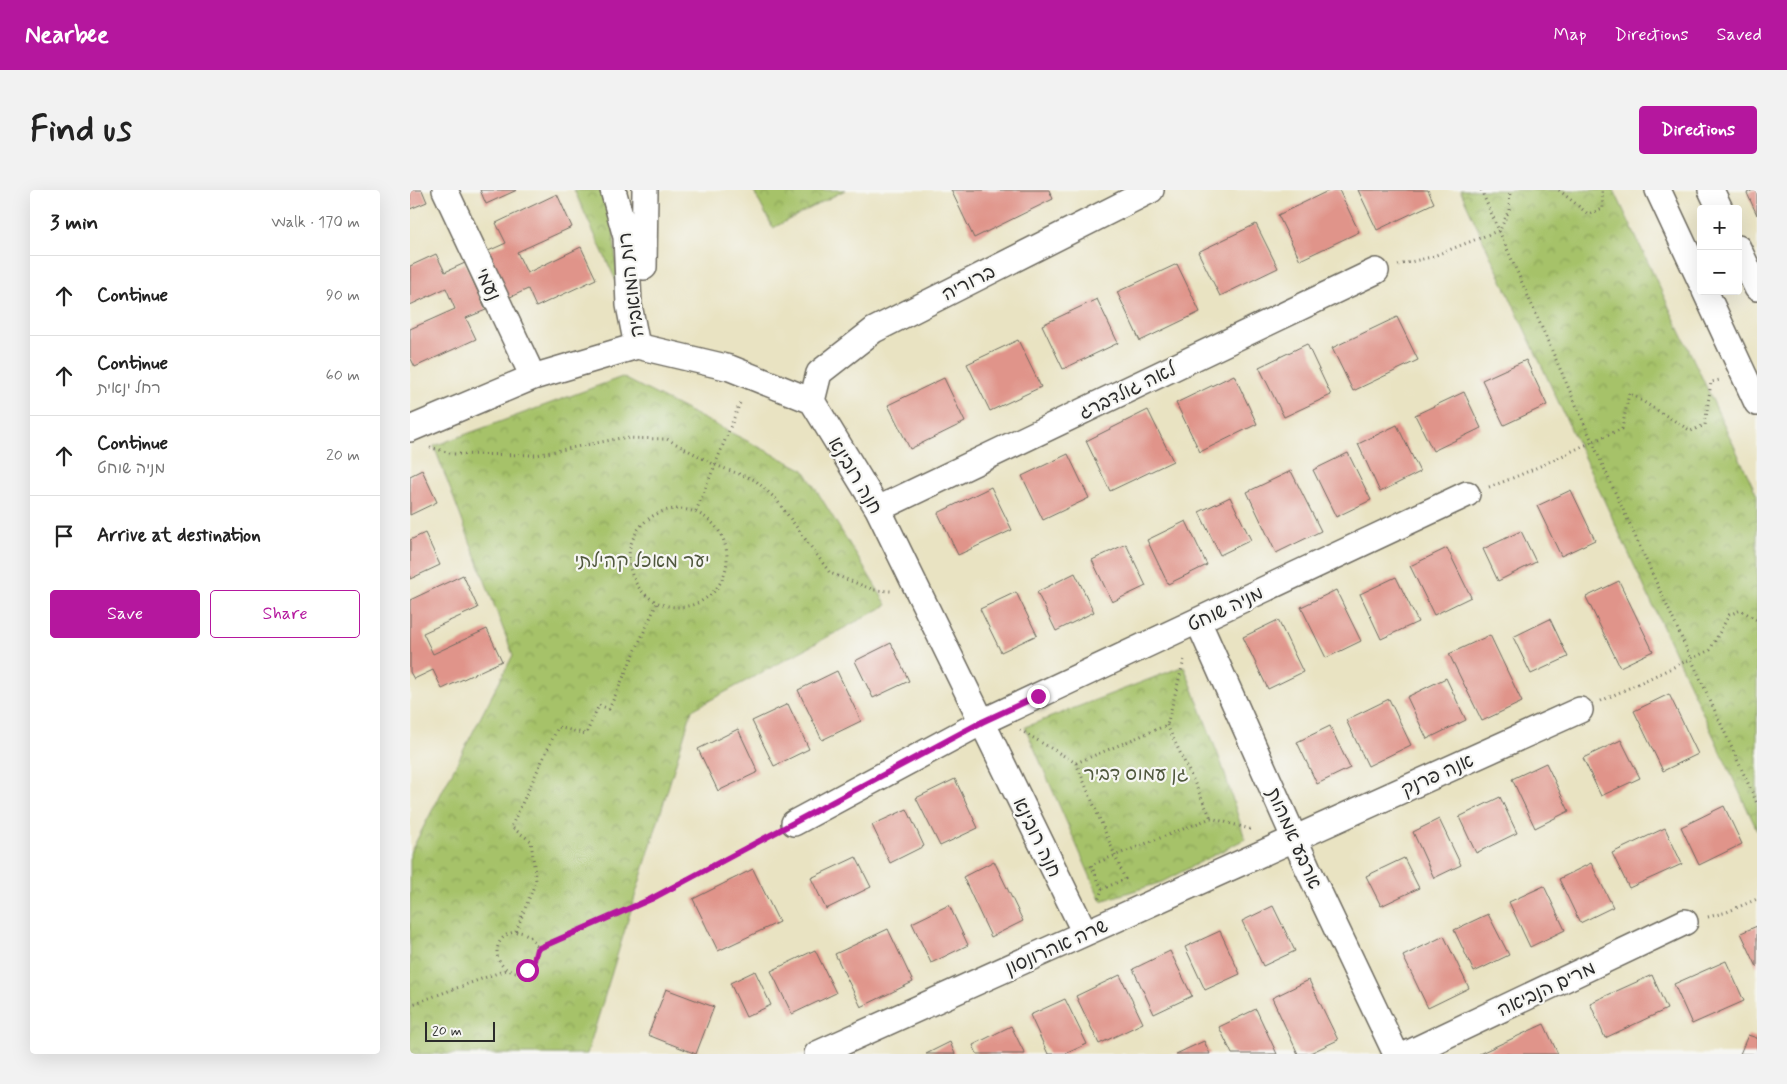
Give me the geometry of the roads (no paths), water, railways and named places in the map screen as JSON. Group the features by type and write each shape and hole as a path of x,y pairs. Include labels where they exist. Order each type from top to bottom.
{"street":[{"name":"נעמי","path":"445,190 533,377"},
{"name":"רות המואביה","path":"613,190 626,237 629,306 637,346"},
{"name":"רות המואביה","path":"637,346 645,305 643,200 645,190"},
{"name":"ברוריה","path":"812,401 819,373 874,330 1151,190"},
{"path":"1658,190 1697,273"},
{"path":"1711,190 1718,205"},
{"path":"1739,250 1757,288"},
{"name":"לאה גולדברג","path":"878,509 1376,271"},
{"path":"1707,295 1757,403"},
{"path":"417,437 533,377 637,346 730,368 812,401"},
{"name":"חנה רובינא","path":"812,401 878,509 1085,933"},
{"name":"מניה שוחט","path":"794,823 982,722 1467,494"},
{"name":"ארבע אמהות","path":"1198,621 1295,838 1396,1054"},
{"name":"אנה פרנק","path":"1295,838 1580,710"},
{"name":"שרה אהרונסון","path":"816,1054 1295,838"},
{"name":"מרים הנביאה","path":"1407,1054 1685,922"}],"park label":[{"name":"יער מאכל קהילתי","path":"642,560"},
{"name":"גן עמוס דביר","path":"1136,773"}]}
